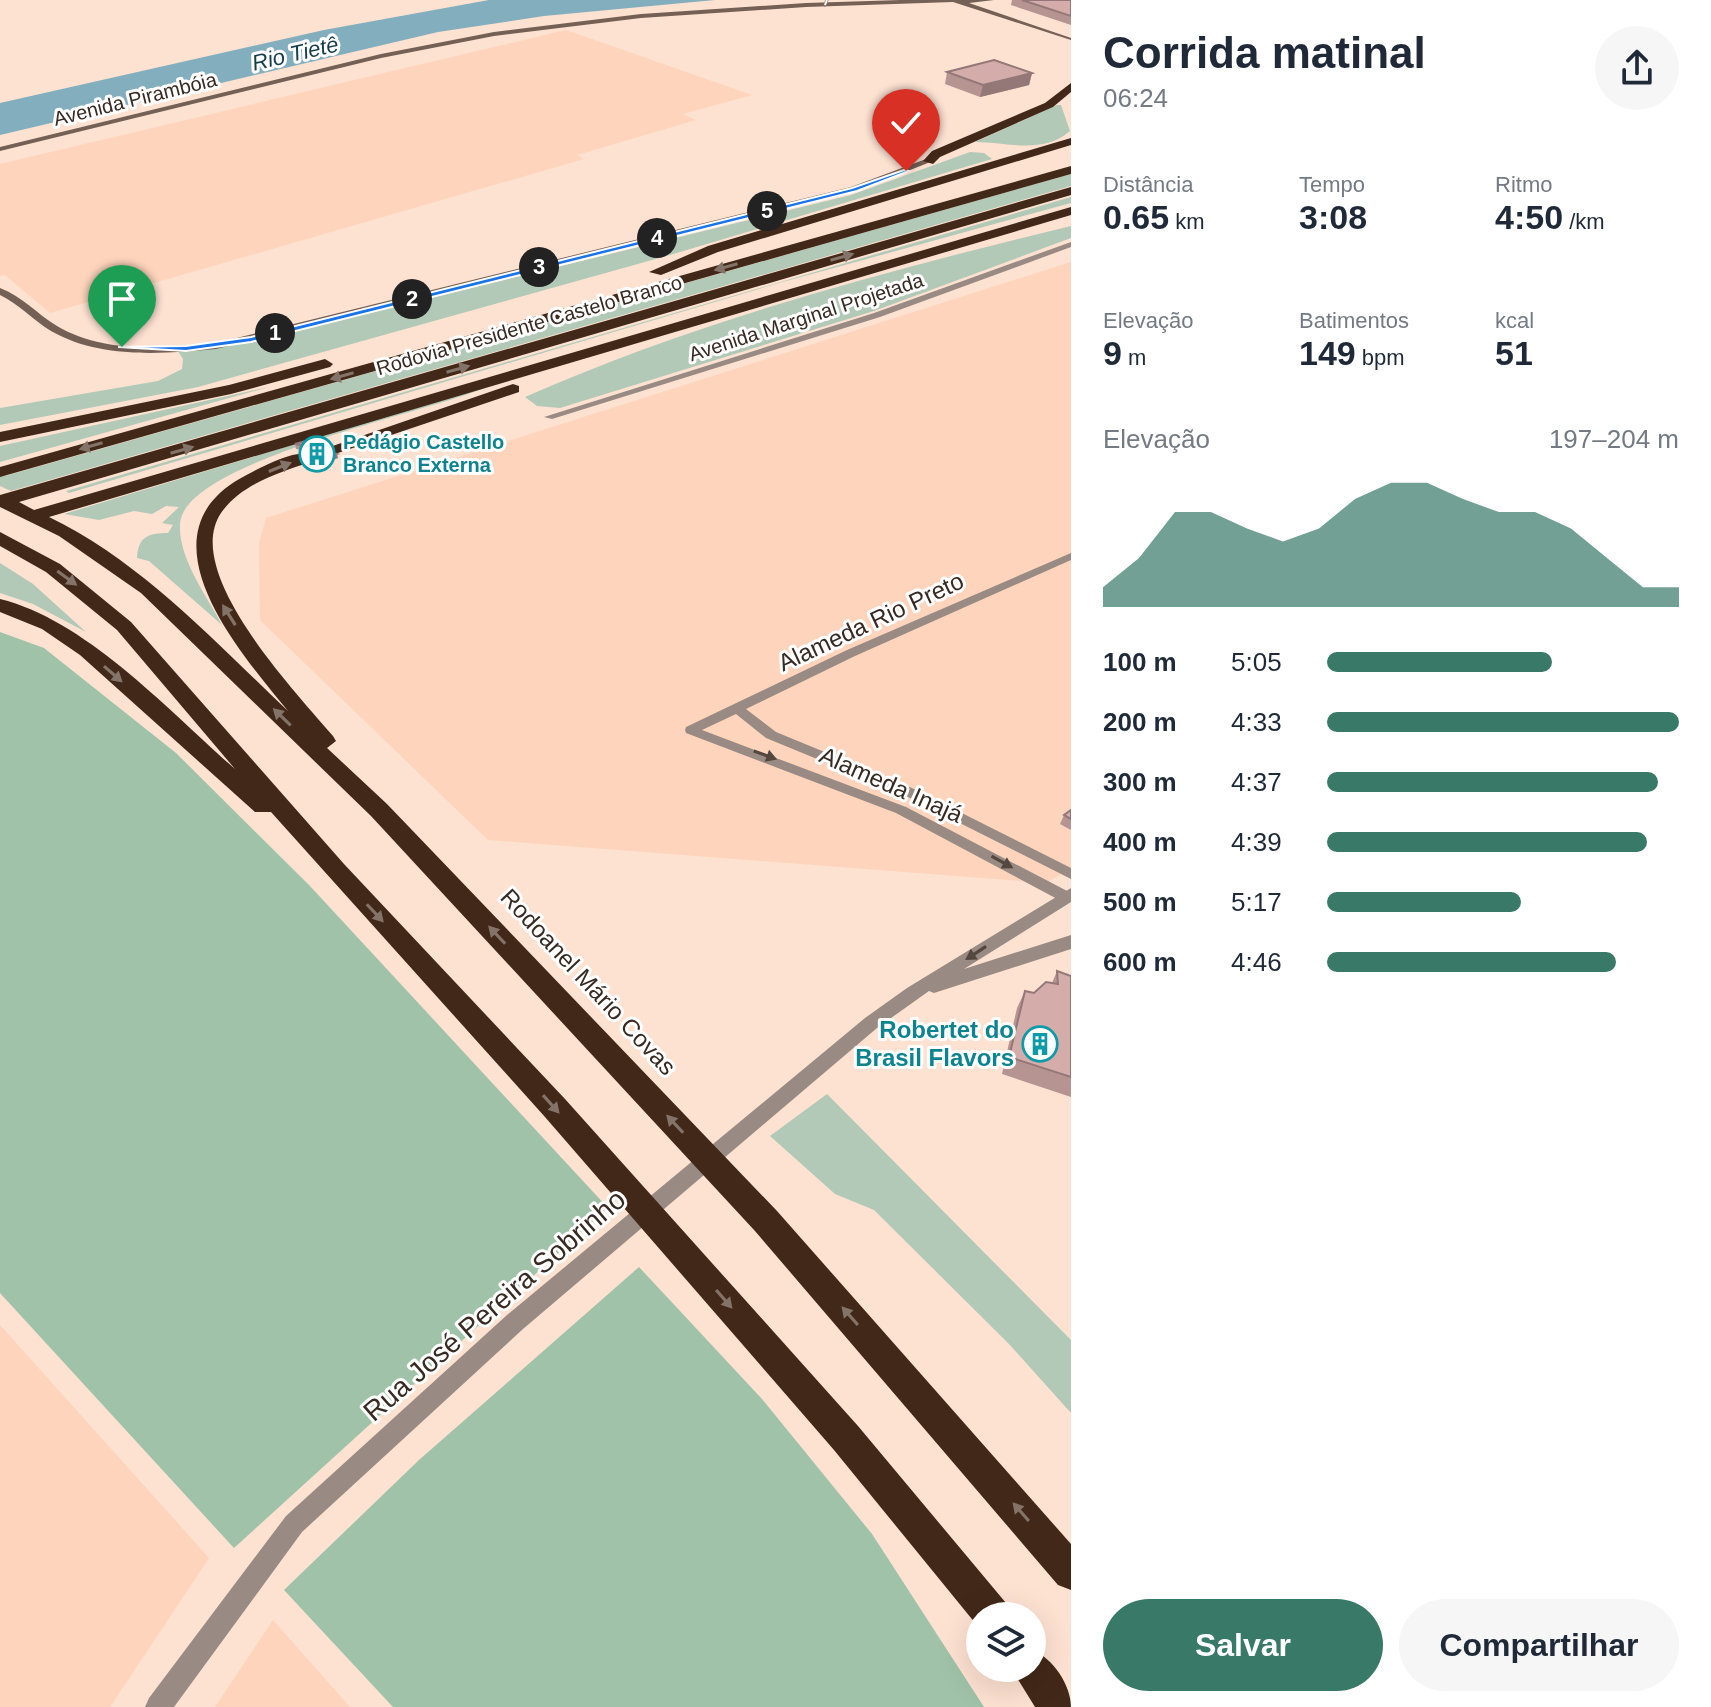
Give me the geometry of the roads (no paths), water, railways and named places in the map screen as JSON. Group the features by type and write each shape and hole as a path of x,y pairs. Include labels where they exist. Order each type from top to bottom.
{"highway":[{"path":"929,161 950,148 1067,95"},
{"path":"656,272 713,249 1071,141"},
{"path":"950,148 1053,147"},
{"path":"929,161 955,151 991,148"},
{"path":"989,167 999,159 991,148"},
{"path":"0,437 231,389 944,192 1071,160"},
{"name":"Rodovia Presidente Castelo Branco","path":"3,471 1071,170"},
{"name":"Rodovia Presidente Castelo Branco","path":"0,501 1071,191"},
{"path":"0,526 1071,211"},
{"path":"920,254 1071,223"},
{"path":"329,450 569,370 656,331"},
{"path":"304,458 249,481 222,500 204,532 206,561 214,589 230,618 379,810"},
{"name":"Rodoanel Mário Covas","path":"0,501 66,532 148,589 379,810 766,1221 1071,1572"},
{"path":"0,538 53,568 124,626 335,870 555,1108 836,1426 981,1602"},
{"path":"0,605 49,625 87,651 335,870"},
{"path":"1040,1682 1059,1707"}],"main road":[{"name":"Avenida Pirambóia","path":"0,149 381,56 494,34 641,16 798,5 991,0"},
{"path":"955,1 1070,36"},
{"path":"955,1 1070,36"},
{"path":"985,1 992,8 1070,36"},
{"path":"0,291 56,330 84,341 140,349 216,346 841,193 889,179 929,161"}],"street":[{"name":"Avenida Marginal Projetada","path":"549,417 877,315 1071,244"},
{"name":"Alameda Rio Preto","path":"691,730 851,653 1071,556"},
{"name":"Alameda Inajá","path":"738,709 771,735 907,791 1071,874"},
{"name":"Alameda Inajá","path":"691,730 901,810 1069,898"},
{"name":"Rua José Pereira Sobrinho","path":"158,1707 294,1524 479,1353 871,1023 913,993 1069,898"},
{"name":"Rua José Pereira Sobrinho","path":"913,993 1071,942"}],"water":[{"name":"Rio Tietê","path":"489,0 715,0 544,16 438,32 0,135 0,103 324,30"}],"railway":[{"path":"825,5 827,0"}],"place":[{"name":"Pedágio Castello Branco Externa","path":"317,454"},
{"name":"Robertet do Brasil Flavors","path":"1040,1044"}]}
